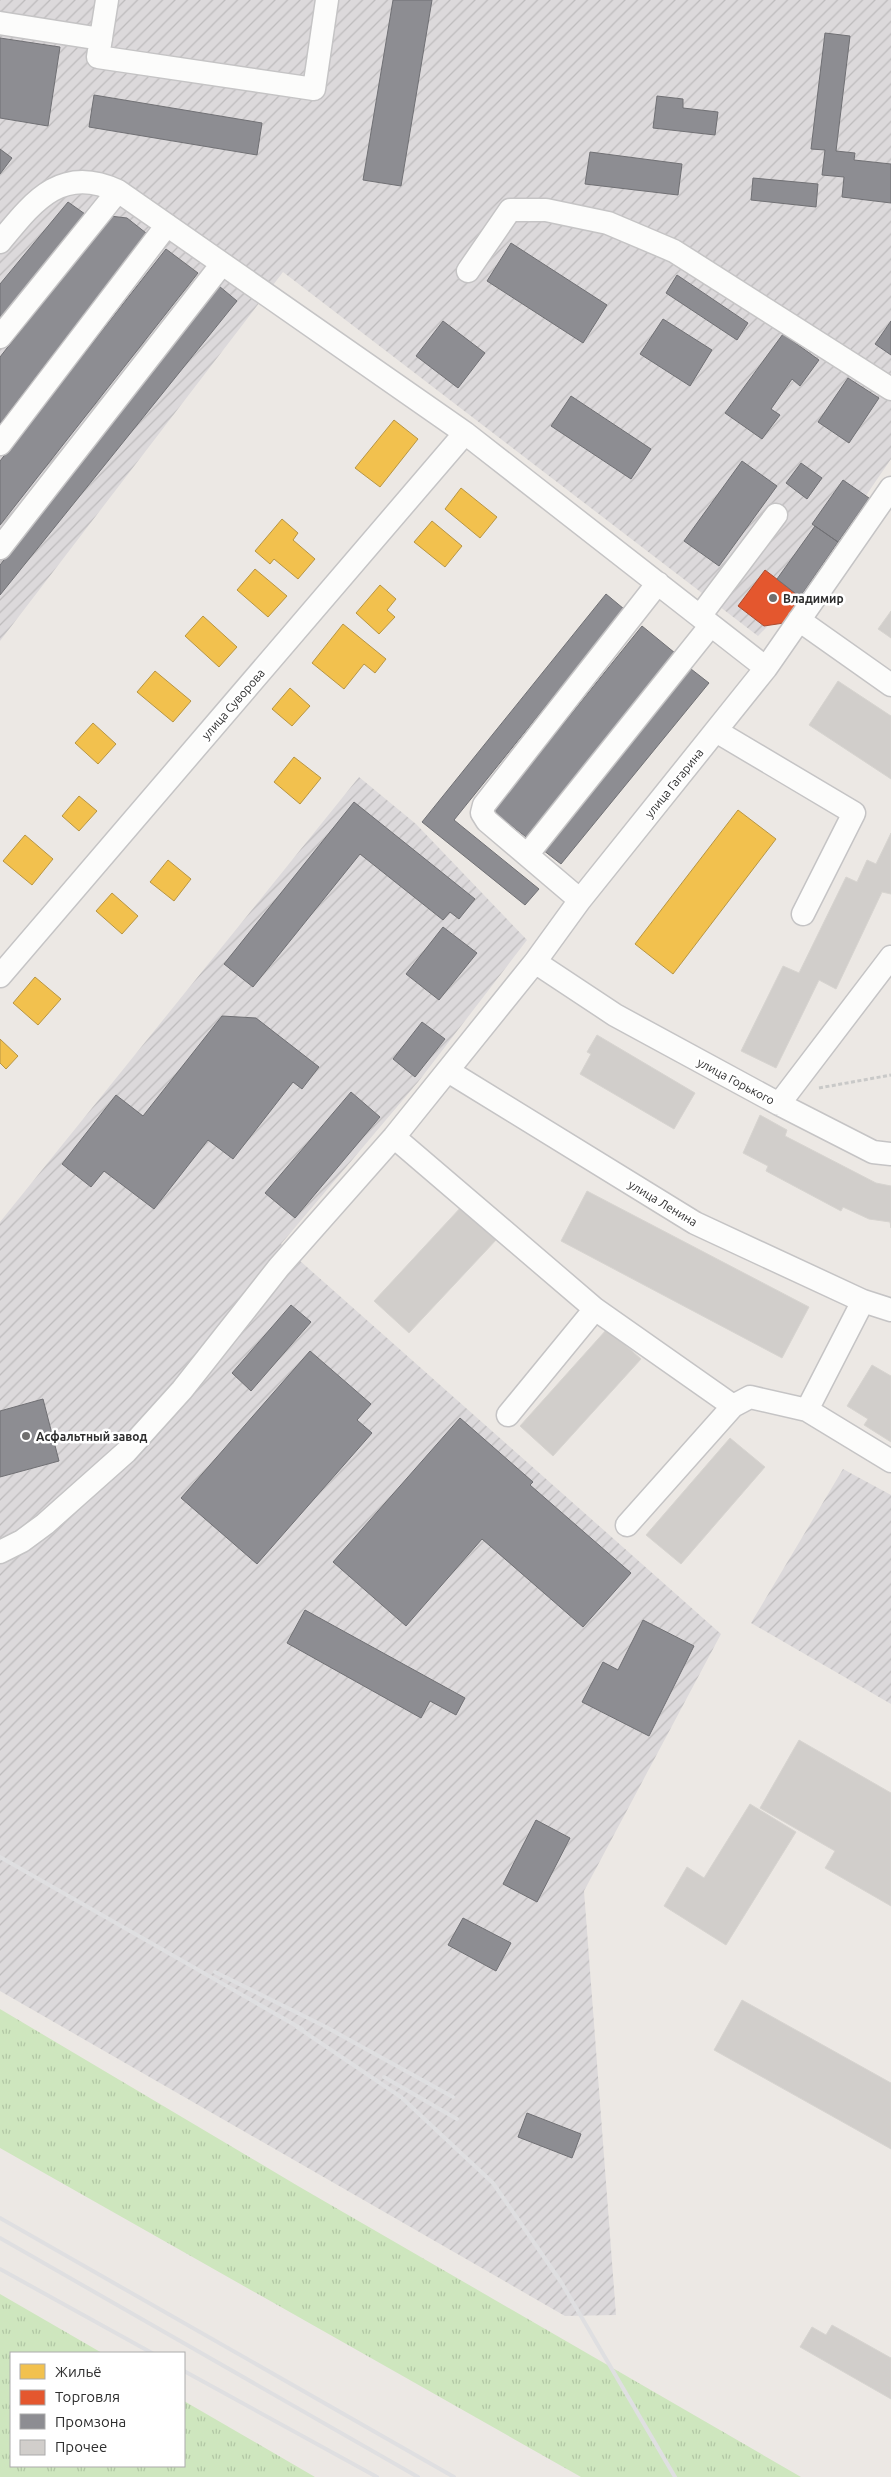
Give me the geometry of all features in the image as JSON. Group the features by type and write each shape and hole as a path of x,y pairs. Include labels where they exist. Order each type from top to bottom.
{"street":[{"path":"107,0 98,57 314,89 327,0"},
{"path":"0,23 101,39"},
{"path":"1,238 32,204 59,186 82,181 118,191 465,433 766,668"},
{"path":"0,337 118,191"},
{"path":"468,271 510,210 546,210 608,223 674,251 891,389"},
{"path":"0,444 167,225"},
{"path":"0,548 222,264"},
{"name":"улица Суворова","path":"0,976 465,433"},
{"name":"улица Гагарина","path":"0,1552 22,1541 45,1524 126,1452 182,1390 279,1267 394,1137 535,962 580,900 766,668 891,488"},
{"path":"527,855 706,621 776,516"},
{"path":"580,900 487,821 482,813 484,805 658,583"},
{"path":"799,620 891,685"},
{"path":"716,731 854,813 803,914"},
{"name":"улица Горького","path":"535,962 615,1015 779,1104 891,957"},
{"name":"улица Ленина","path":"448,1071 695,1223 863,1301 891,1310"},
{"path":"779,1104 873,1152 891,1154"},
{"path":"394,1137 595,1310 733,1406"},
{"path":"807,1410 863,1301"},
{"path":"508,1415 595,1310"},
{"path":"627,1526 733,1406 750,1398 807,1410 891,1461"}],"path":[{"path":"799,1078 812,1087 820,1088 891,1075"}],"shaded area":[{"path":"0,0 891,0 891,459 797,596 758,636 283,272 0,641"},
{"path":"359,777 416,824 527,940 418,1082 281,1244 721,1634 584,1891 616,2315 565,2316 0,1991 0,1222"},
{"path":"843,1469 891,1495 891,1704 751,1623"}],"green space":[{"path":"0,2009 298,2186 801,2477 581,2477 0,2148"},
{"path":"0,2294 100,2352 10,2352 10,2467 185,2467 185,2402 315,2477 0,2477"}],"building: Жильё":[{"path":"394,420 418,439 380,487 355,468"},
{"path":"461,488 497,517 480,538 445,509"},
{"path":"282,519 298,533 293,540 315,559 298,579 274,559 270,564 255,551"},
{"path":"432,521 462,546 445,567 414,542"},
{"path":"255,569 287,596 268,617 237,590"},
{"path":"380,585 396,599 387,610 395,617 379,634 356,613"},
{"path":"203,616 237,647 219,667 185,636"},
{"path":"343,624 386,659 375,673 364,664 344,689 312,663"},
{"path":"155,671 191,701 173,722 137,692"},
{"path":"290,688 310,706 292,726 272,709"},
{"path":"93,723 116,744 98,764 75,743"},
{"path":"294,757 321,778 300,804 274,782"},
{"path":"79,796 97,811 79,831 62,816"},
{"path":"738,810 776,839 673,974 635,944"},
{"path":"25,835 53,859 32,885 3,861"},
{"path":"168,860 191,879 174,901 150,882"},
{"path":"112,893 138,916 122,934 96,911"},
{"path":"35,977 61,999 38,1025 13,1003"},
{"path":"0,1039 18,1056 6,1069 0,1063"}],"building: Торговля":[{"name":"Владимир","path":"765,570 803,599 784,623 764,626 738,606"}],"building: Промзона":[{"path":"393,0 432,0 401,186 363,180"},
{"path":"825,33 850,36 836,151 855,153 854,160 891,164 891,203 842,197 844,177 822,175 825,150 811,149"},
{"path":"0,38 60,47 48,126 0,118"},
{"path":"94,95 262,123 257,155 89,127"},
{"path":"657,96 683,99 683,108 718,112 715,135 653,128"},
{"path":"0,149 12,158 0,174"},
{"path":"590,152 682,164 678,195 585,184"},
{"path":"753,178 818,184 816,207 751,200"},
{"path":"68,202 85,214 0,320 0,284"},
{"path":"110,216 127,218 146,233 0,424 0,357"},
{"path":"511,243 607,305 583,343 487,281"},
{"path":"166,249 198,273 0,525 0,461"},
{"path":"677,275 748,323 737,340 666,293"},
{"path":"219,286 237,301 0,595 0,565"},
{"path":"663,319 712,350 690,386 640,354"},
{"path":"443,321 485,353 458,388 416,356"},
{"path":"891,321 891,355 875,344"},
{"path":"783,334 819,360 800,386 792,379 771,409 780,415 762,439 725,413"},
{"path":"848,378 879,398 849,443 818,422"},
{"path":"571,396 651,449 631,479 551,426"},
{"path":"742,461 777,486 719,566 684,541"},
{"path":"801,463 822,478 807,499 786,483"},
{"path":"843,480 869,498 838,542 812,524"},
{"path":"815,526 838,542 800,597 777,579"},
{"path":"606,594 624,609 454,820 539,889 525,905 422,822"},
{"path":"642,626 675,653 526,837 493,811"},
{"path":"691,669 709,683 561,864 543,850"},
{"path":"354,802 475,899 459,919 450,912 443,920 360,854 253,987 224,964"},
{"path":"443,927 477,953 439,1000 406,974"},
{"path":"222,1016 256,1018 319,1067 302,1089 293,1082 233,1159 208,1140 154,1209 104,1171 91,1187 62,1164 116,1095 143,1116"},
{"path":"422,1022 445,1039 415,1077 393,1059"},
{"path":"351,1092 380,1117 295,1218 265,1193"},
{"path":"291,1305 311,1322 251,1391 232,1373"},
{"path":"310,1351 371,1404 357,1420 372,1433 257,1564 181,1498"},
{"name":"Асфальтный завод","path":"43,1399 59,1461 0,1477 0,1411"},
{"path":"460,1418 533,1482 530,1485 631,1573 583,1627 482,1539 406,1626 333,1562"},
{"path":"305,1610 465,1698 456,1715 430,1701 421,1718 287,1643"},
{"path":"643,1620 694,1646 649,1736 582,1702 603,1662 618,1670"},
{"path":"536,1820 570,1838 537,1902 503,1884"},
{"path":"463,1918 511,1943 496,1971 448,1945"},
{"path":"527,2113 581,2134 572,2158 518,2137"}],"building: Прочее":[{"path":"891,611 891,638 878,629"},
{"path":"838,681 891,716 891,779 809,725"},
{"path":"891,833 891,894 882,892 836,989 819,980 776,1068 741,1051 783,966 799,973 846,877 857,882 867,860 876,864"},
{"path":"597,1035 695,1093 674,1129 580,1074 591,1054 587,1052"},
{"path":"760,1115 787,1130 785,1136 876,1183 891,1186 891,1228 890,1222 869,1219 843,1207 841,1211 766,1171 768,1166 743,1153"},
{"path":"587,1191 809,1307 782,1358 561,1241"},
{"path":"462,1206 497,1239 409,1333 374,1301"},
{"path":"607,1329 641,1359 553,1456 520,1426"},
{"path":"872,1365 891,1376 891,1442 864,1425 868,1419 847,1406"},
{"path":"730,1438 765,1467 681,1564 646,1535"},
{"path":"799,1740 891,1793 891,1906 825,1868 835,1851 760,1808"},
{"path":"750,1804 796,1832 726,1945 664,1906 687,1867 704,1878"},
{"path":"742,2000 891,2083 891,2149 714,2050"},
{"path":"832,2325 891,2358 891,2399 800,2347 812,2327 826,2335"}],"railway":[{"path":"0,1857 302,2029"},
{"path":"215,1972 326,2027 453,2097"},
{"path":"297,2027 401,2097 493,2183 561,2282 675,2477"},
{"path":"384,2077 457,2119"},
{"path":"0,2218 454,2477"},
{"path":"0,2238 418,2477"},
{"path":"0,2269 150,2352"},
{"path":"185,2372 377,2477"}],"place":[{"name":"Владимир","path":"773,598"},
{"name":"Асфальтный завод","path":"26,1436"}]}
